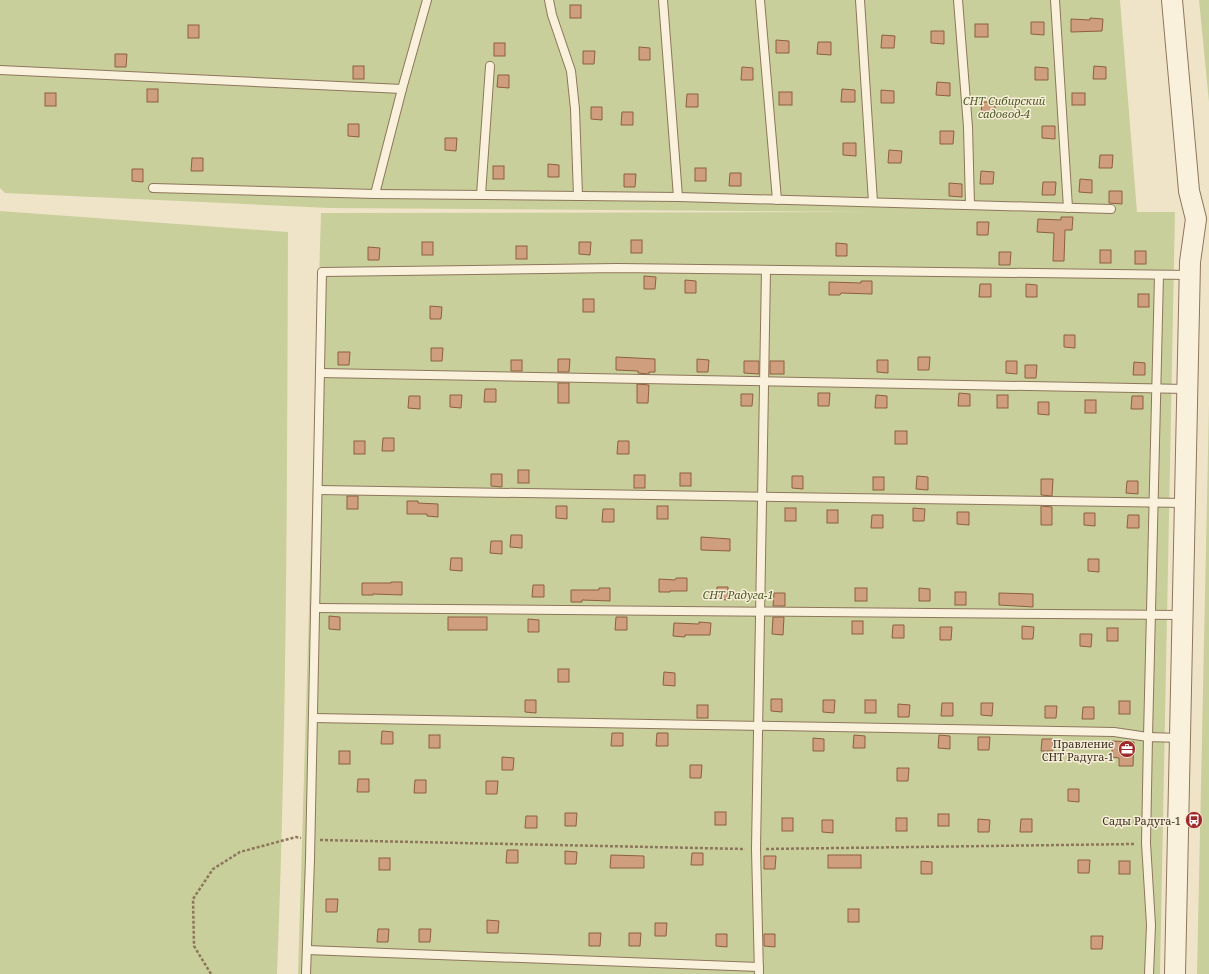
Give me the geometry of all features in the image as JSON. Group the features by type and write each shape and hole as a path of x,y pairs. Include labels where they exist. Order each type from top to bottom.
{"street":[{"path":"1172,0 1186,168 1190,191 1203,219 1192,242 1190,275 1175,974"}],"lane":[{"path":"375,194 427,0"},
{"path":"549,0 552,15 571,71 575,109 578,196"},
{"path":"663,0 678,197"},
{"path":"760,0 776,200"},
{"path":"860,0 873,202"},
{"path":"958,0 968,127 970,205"},
{"path":"1055,0 1068,208"},
{"path":"481,195 490,66"},
{"path":"0,70 402,89"},
{"path":"153,188 375,194 678,197 1111,209"},
{"path":"306,974 311,839 322,272 617,268 1190,275"},
{"path":"307,950 759,971 756,849 766,270"},
{"path":"1149,974 1151,925 1146,843 1159,275"},
{"path":"320,373 1188,388"},
{"path":"318,490 1185,503"},
{"path":"315,608 1183,615"},
{"path":"313,718 1114,732 1148,737 1180,738"}],"path":[{"path":"211,974 194,946 193,899 213,869 240,852 296,837 328,841 756,849 1146,843"}],"green space":[{"name":"СНТ Радуга-1","path":"0,0 1120,0 1137,212 1175,212 1160,974 298,974 321,213 873,212 329,208 5,193 0,188"},
{"path":"1199,0 1209,0 1209,102"},
{"path":"0,211 288,232 285,696 277,974 0,974"},
{"path":"1209,404 1209,974 1197,974"}],"building":[{"path":"570,5 581,5 581,18 570,18"},
{"path":"1090,18 1103,19 1102,31 1071,32 1071,19 1090,20"},
{"path":"1031,22 1044,22 1044,35 1031,34"},
{"path":"975,24 988,24 988,37 975,37"},
{"path":"188,25 199,25 199,38 188,38"},
{"path":"931,31 944,31 944,44 931,43"},
{"path":"882,35 895,36 894,48 881,48"},
{"path":"776,40 789,41 789,53 776,53"},
{"path":"818,42 831,42 831,55 817,54"},
{"path":"494,43 505,43 505,56 494,56"},
{"path":"639,47 650,48 650,60 639,60"},
{"path":"583,51 595,51 594,64 583,64"},
{"path":"115,54 127,54 126,67 115,67"},
{"path":"353,66 364,66 364,79 353,79"},
{"path":"1094,66 1106,67 1106,79 1093,79"},
{"path":"742,67 753,68 753,80 741,80"},
{"path":"1035,67 1048,68 1048,80 1035,80"},
{"path":"498,75 509,75 509,88 497,87"},
{"path":"937,82 950,83 950,96 936,95"},
{"path":"147,89 158,89 158,102 147,102"},
{"path":"842,89 855,90 855,102 841,102"},
{"path":"881,90 894,91 894,103 881,103"},
{"path":"779,92 792,92 792,105 779,105"},
{"path":"45,93 56,93 56,106 45,106"},
{"path":"1072,93 1085,93 1085,105 1072,105"},
{"path":"687,94 698,94 698,107 686,107"},
{"path":"982,102 995,102 995,115 981,114"},
{"path":"591,107 602,107 602,120 591,119"},
{"path":"622,112 633,112 633,125 621,125"},
{"path":"348,124 359,124 359,137 348,136"},
{"path":"1042,126 1055,126 1055,139 1042,138"},
{"path":"940,131 954,131 953,144 940,144"},
{"path":"445,138 457,138 456,151 445,150"},
{"path":"843,143 856,143 856,156 843,155"},
{"path":"889,150 902,151 901,163 888,163"},
{"path":"1100,155 1113,155 1112,168 1099,168"},
{"path":"192,158 203,158 203,171 191,171"},
{"path":"548,164 559,165 559,177 548,177"},
{"path":"493,166 504,166 504,179 493,179"},
{"path":"695,168 706,168 706,181 695,181"},
{"path":"132,169 143,169 143,182 132,181"},
{"path":"981,171 994,172 993,184 980,184"},
{"path":"730,173 741,173 741,186 729,186"},
{"path":"624,174 636,174 635,187 624,187"},
{"path":"1080,179 1092,180 1092,193 1079,192"},
{"path":"1043,182 1056,182 1055,195 1042,195"},
{"path":"949,183 962,184 962,197 949,196"},
{"path":"1109,191 1122,191 1122,204 1109,203"},
{"path":"1061,217 1073,217 1072,230 1065,230 1064,261 1053,261 1054,233 1037,232 1038,219 1061,220"},
{"path":"977,222 989,222 988,235 977,235"},
{"path":"631,240 642,240 642,253 631,253"},
{"path":"422,242 433,242 433,255 422,255"},
{"path":"579,242 591,242 590,255 579,254"},
{"path":"836,243 847,244 847,256 836,256"},
{"path":"516,246 527,246 527,259 516,259"},
{"path":"368,247 380,248 379,260 368,260"},
{"path":"1100,250 1111,250 1111,263 1100,263"},
{"path":"1135,251 1146,251 1146,264 1135,264"},
{"path":"999,252 1011,252 1010,265 999,265"},
{"path":"644,276 656,277 655,289 644,289"},
{"path":"685,280 696,281 696,293 685,293"},
{"path":"861,281 872,281 872,294 841,293 840,295 829,295 829,282 861,283"},
{"path":"980,284 991,284 991,297 979,297"},
{"path":"1026,284 1037,285 1037,297 1026,297"},
{"path":"1138,294 1149,294 1149,307 1138,307"},
{"path":"583,299 594,299 594,312 583,312"},
{"path":"430,306 442,307 441,319 430,319"},
{"path":"1064,335 1075,335 1075,348 1064,347"},
{"path":"431,348 443,348 442,361 431,361"},
{"path":"338,352 350,352 349,365 338,365"},
{"path":"616,357 655,359 655,372 649,372 649,374 638,373 638,371 616,370"},
{"path":"918,357 930,357 929,370 918,370"},
{"path":"558,359 570,359 569,372 558,372"},
{"path":"697,359 709,360 708,372 697,372"},
{"path":"511,360 522,360 522,371 511,371"},
{"path":"877,360 888,360 888,373 877,372"},
{"path":"744,361 759,361 759,374 744,373"},
{"path":"770,361 784,361 784,374 770,374"},
{"path":"1006,361 1017,361 1017,374 1006,373"},
{"path":"1134,362 1145,363 1145,375 1133,375"},
{"path":"1025,365 1037,365 1036,378 1025,378"},
{"path":"558,383 569,383 569,403 558,403"},
{"path":"637,384 649,385 648,403 637,403"},
{"path":"485,389 496,389 496,402 484,402"},
{"path":"818,393 830,393 829,406 818,406"},
{"path":"959,393 970,394 970,406 958,406"},
{"path":"741,394 753,394 752,406 741,406"},
{"path":"450,395 462,395 461,408 450,407"},
{"path":"876,395 887,396 887,408 875,408"},
{"path":"997,395 1008,395 1008,408 997,408"},
{"path":"409,396 420,396 420,409 408,408"},
{"path":"1132,396 1143,396 1143,409 1131,409"},
{"path":"1085,400 1096,400 1096,413 1085,413"},
{"path":"1038,402 1049,402 1049,415 1038,414"},
{"path":"895,431 907,431 907,444 895,444"},
{"path":"383,438 394,438 394,451 382,451"},
{"path":"354,441 365,441 365,454 354,454"},
{"path":"618,441 629,441 629,454 617,454"},
{"path":"518,470 529,470 529,483 518,483"},
{"path":"680,473 691,473 691,486 680,486"},
{"path":"491,474 502,474 502,487 491,486"},
{"path":"634,475 645,475 645,488 634,488"},
{"path":"792,476 803,476 803,489 792,488"},
{"path":"917,476 928,477 928,490 916,489"},
{"path":"873,477 884,477 884,490 873,490"},
{"path":"1041,479 1053,479 1052,496 1041,495"},
{"path":"1127,481 1138,481 1138,494 1126,493"},
{"path":"347,496 358,496 358,509 347,509"},
{"path":"407,501 438,504 438,517 427,516 427,514 407,514"},
{"path":"556,506 567,506 567,519 556,518"},
{"path":"657,506 668,506 668,519 657,519"},
{"path":"1041,506 1052,507 1052,525 1041,525"},
{"path":"785,508 796,508 796,521 785,521"},
{"path":"913,508 925,509 924,521 913,521"},
{"path":"603,509 614,509 614,522 602,522"},
{"path":"827,510 838,510 838,523 827,523"},
{"path":"957,512 969,512 969,525 957,524"},
{"path":"1084,513 1095,513 1095,526 1084,525"},
{"path":"872,515 883,515 883,528 871,528"},
{"path":"1128,515 1139,515 1139,528 1127,528"},
{"path":"511,535 522,535 522,548 510,547"},
{"path":"701,537 730,539 730,551 701,550"},
{"path":"491,541 502,541 502,554 490,553"},
{"path":"451,558 462,558 462,571 450,570"},
{"path":"1088,559 1099,559 1099,572 1088,571"},
{"path":"676,578 687,578 687,591 659,592 659,579 675,580"},
{"path":"402,582 402,595 362,595 362,583"},
{"path":"533,585 544,585 544,597 532,597"},
{"path":"717,587 728,587 728,600 717,599"},
{"path":"599,588 610,588 610,601 582,600 582,602 571,602 571,590 599,590"},
{"path":"855,588 867,588 867,601 855,601"},
{"path":"919,588 930,589 930,601 919,601"},
{"path":"955,592 966,592 966,605 955,605"},
{"path":"774,593 785,593 785,606 773,606"},
{"path":"999,593 1033,594 1033,607 999,605"},
{"path":"329,616 340,617 340,630 329,629"},
{"path":"448,617 487,617 487,630 448,630"},
{"path":"616,617 627,617 627,630 615,630"},
{"path":"773,617 784,617 783,635 772,634"},
{"path":"528,619 539,620 539,632 528,632"},
{"path":"852,621 863,621 863,634 852,634"},
{"path":"699,622 711,623 710,635 685,635 685,637 673,636 674,623 699,624"},
{"path":"893,625 904,625 904,638 892,638"},
{"path":"1022,626 1034,627 1033,639 1022,639"},
{"path":"940,627 952,627 951,640 940,640"},
{"path":"1107,628 1118,628 1118,641 1107,641"},
{"path":"1080,634 1092,634 1091,647 1080,646"},
{"path":"558,669 569,669 569,682 558,682"},
{"path":"664,672 675,673 675,686 663,685"},
{"path":"771,699 782,699 782,712 771,711"},
{"path":"525,700 536,700 536,713 525,712"},
{"path":"823,700 835,700 834,713 823,712"},
{"path":"865,700 876,700 876,713 865,713"},
{"path":"1119,701 1130,701 1130,714 1119,714"},
{"path":"942,703 953,703 953,716 941,716"},
{"path":"981,703 993,703 992,716 981,715"},
{"path":"898,704 910,705 909,717 898,717"},
{"path":"697,705 708,705 708,718 697,718"},
{"path":"1045,706 1057,706 1056,718 1045,718"},
{"path":"1083,707 1094,707 1094,719 1082,719"},
{"path":"382,731 393,732 393,744 381,744"},
{"path":"612,733 623,733 623,746 611,746"},
{"path":"657,733 668,733 668,746 656,746"},
{"path":"429,735 440,735 440,748 429,748"},
{"path":"854,735 865,736 865,748 853,748"},
{"path":"939,735 950,736 950,749 938,748"},
{"path":"978,737 990,737 989,750 978,750"},
{"path":"813,738 824,739 824,751 813,751"},
{"path":"1042,739 1053,739 1053,751 1041,751"},
{"path":"1112,741 1134,742 1133,766 1119,766 1119,758 1112,757"},
{"path":"339,751 350,751 350,764 339,764"},
{"path":"502,757 514,758 513,770 502,770"},
{"path":"690,765 702,765 701,778 690,778"},
{"path":"897,768 909,768 908,781 897,781"},
{"path":"358,779 369,779 369,792 357,792"},
{"path":"415,780 426,780 426,793 414,793"},
{"path":"486,781 498,781 497,794 486,794"},
{"path":"1068,789 1079,789 1079,802 1068,801"},
{"path":"715,812 726,812 726,825 715,825"},
{"path":"565,813 577,813 576,826 565,826"},
{"path":"938,814 949,814 949,826 938,826"},
{"path":"526,816 537,816 537,828 525,828"},
{"path":"782,818 793,818 793,831 782,831"},
{"path":"896,818 907,818 907,831 896,831"},
{"path":"978,819 990,820 989,832 978,832"},
{"path":"1021,819 1032,819 1032,832 1020,832"},
{"path":"822,820 833,820 833,833 822,832"},
{"path":"507,850 518,850 518,863 506,863"},
{"path":"565,851 577,852 576,864 565,864"},
{"path":"692,853 703,853 703,865 691,865"},
{"path":"611,855 644,856 644,868 610,868"},
{"path":"828,855 861,855 861,868 828,868"},
{"path":"764,856 776,856 775,869 764,869"},
{"path":"379,858 390,858 390,870 379,870"},
{"path":"1078,860 1090,860 1089,873 1078,873"},
{"path":"921,861 932,862 932,874 921,874"},
{"path":"1119,861 1130,861 1130,874 1119,874"},
{"path":"326,899 338,899 337,912 326,912"},
{"path":"848,909 859,909 859,922 848,922"},
{"path":"487,920 499,921 498,933 487,933"},
{"path":"655,923 667,923 666,936 655,936"},
{"path":"378,929 389,929 388,942 377,942"},
{"path":"419,929 431,929 430,942 419,942"},
{"path":"589,933 601,933 600,946 589,946"},
{"path":"629,933 641,933 640,946 629,946"},
{"path":"716,934 727,934 727,947 716,946"},
{"path":"764,934 775,934 775,947 764,946"},
{"path":"1091,936 1103,936 1102,949 1091,949"}],"place":[{"name":"Правление СНТ Радуга-1","path":"1127,749"},
{"name":"Сады Радуга-1","path":"1194,820"}],"park label":[{"name":"СНТ Сибирский садовод-4","path":"1004,106"}]}
